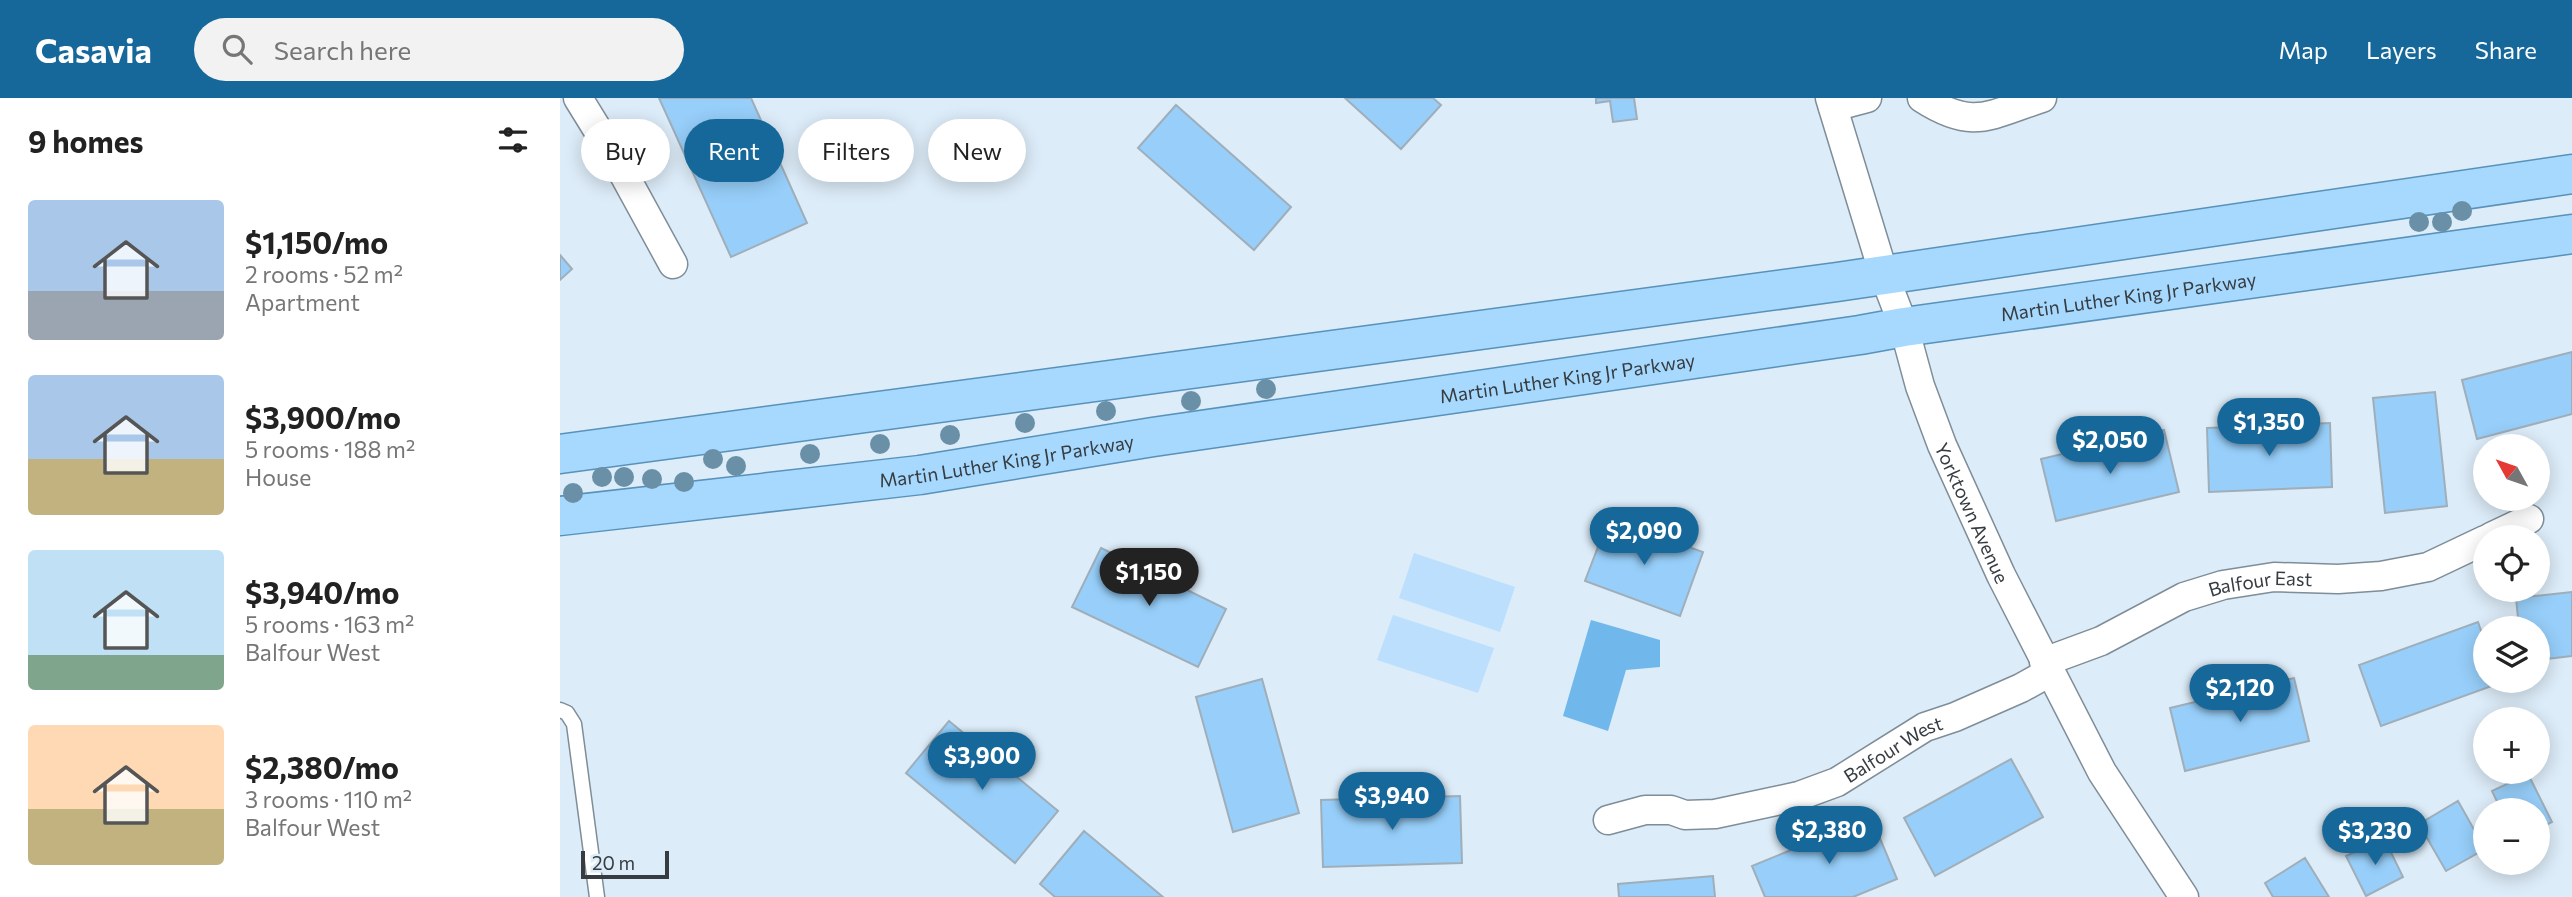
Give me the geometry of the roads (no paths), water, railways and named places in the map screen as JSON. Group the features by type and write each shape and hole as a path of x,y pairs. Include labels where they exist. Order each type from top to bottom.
{"main road":[{"path":"560,454 1884,275 2572,174"},
{"name":"Martin Luther King Jr Parkway","path":"560,516 920,475 1153,437 1903,327 2572,234"}],"street":[{"path":"578,98 615,158 673,264"},
{"path":"1831,103 1867,98"},
{"path":"1922,98 1942,111 1969,119 1988,116 2042,98"},
{"name":"Yorktown Avenue","path":"1831,103 1916,374 1942,445 2001,575 2102,772 2184,897"},
{"path":"2516,525 2529,519"},
{"name":"Balfour East","path":"2047,667 2184,597 2223,585 2274,577 2338,579 2381,576 2428,567 2473,546"},
{"name":"Balfour West","path":"1608,820 1645,810 1671,810 1685,815 1715,814 1799,796 1837,782 1925,727 1999,698 2047,667"}],"lane":[{"path":"560,710 568,713 573,724 597,897"}],"water":[{"path":"1591,620 1660,640 1660,667 1626,670 1608,731 1563,716"}]}
